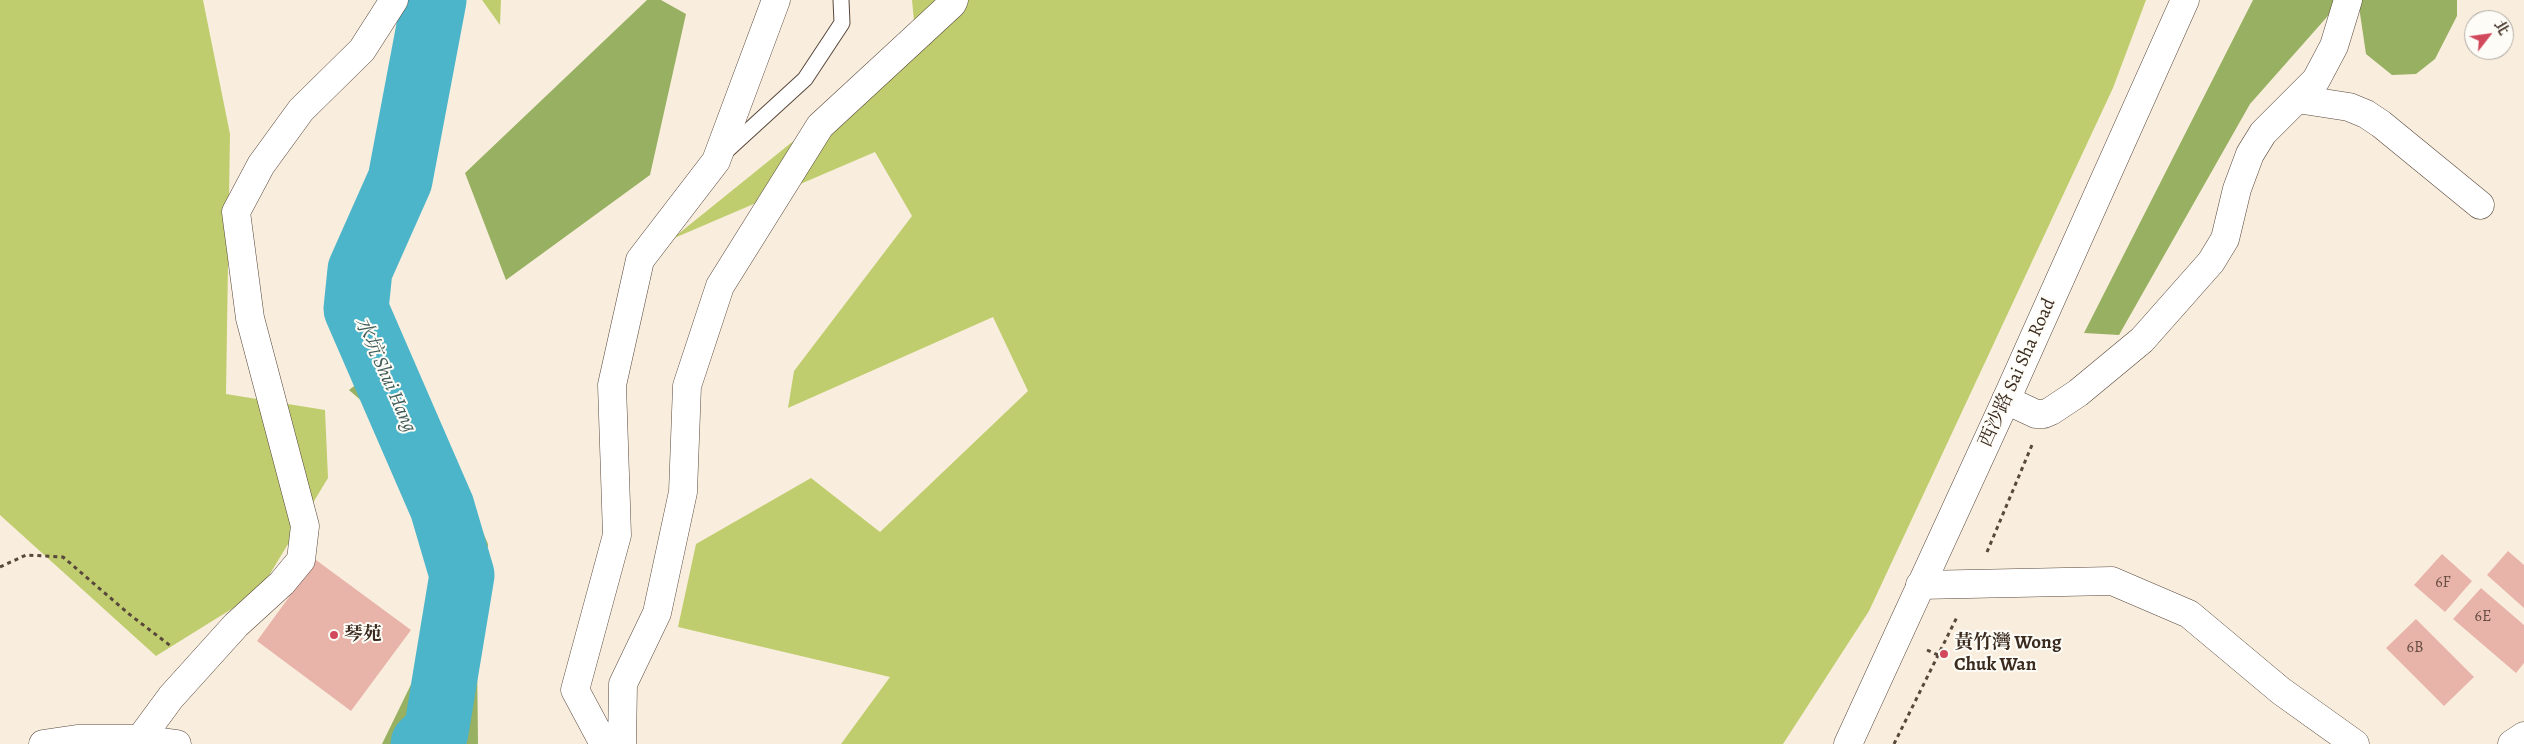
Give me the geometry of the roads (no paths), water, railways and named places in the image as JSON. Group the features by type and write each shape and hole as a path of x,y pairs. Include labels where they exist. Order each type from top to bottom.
{"street":[{"path":"140,739 172,697 199,666 236,625 282,583 301,560 305,526 250,318 236,212 261,165 301,110 362,50 394,0"},
{"path":"604,744 575,690 618,534 612,385 640,260 716,161 776,0"},
{"path":"622,744 623,684 657,613 684,492 687,386 720,286 820,126 952,4 954,0"},
{"name":"西沙路 Sai Sha Road","path":"1848,744 2006,400 2185,0"},
{"path":"2006,400 2036,414 2044,414 2078,393 2142,340 2211,262 2225,239 2237,189 2250,154 2263,132 2316,80 2334,46 2348,0"},
{"path":"2297,99 2349,107 2366,114 2381,124 2480,205"},
{"path":"1920,585 1973,586 2112,581 2189,614 2281,691 2355,744"},
{"path":"2512,744 2524,736"},
{"path":"43,744 77,739 140,739 177,744"}],"lane":[{"path":"716,161 805,79 842,23 841,0"}],"waterway":[{"name":"水坑 Shui Hang","path":"423,744 436,732 462,575 442,507 356,309 360,270 400,180 434,0"}],"place":[{"name":"琴苑","path":"334,635"},
{"name":"黃竹灣 Wong Chuk Wan","path":"1944,654"}]}
